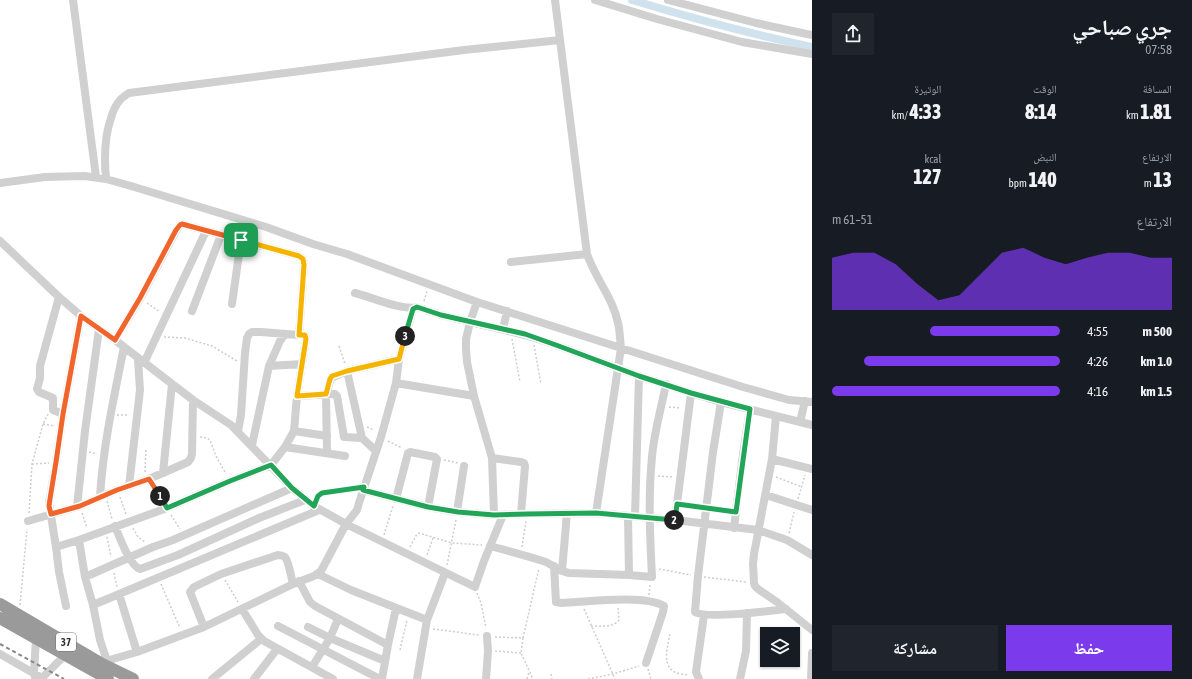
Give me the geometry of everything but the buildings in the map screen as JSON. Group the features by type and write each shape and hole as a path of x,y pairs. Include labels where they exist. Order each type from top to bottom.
{"highway":[{"name":"37","path":"0,604 104,669"},
{"name":"37","path":"0,618 65,655 133,679"}],"street":[{"path":"73,0 96,177"},
{"path":"554,0 587,254 591,266 614,309 618,323 620,348 596,513"},
{"path":"596,0 657,19 742,42 812,54"},
{"path":"668,0 756,23 812,35"},
{"path":"106,179 105,141 108,125 115,106 120,99 129,93 464,50 560,40"},
{"path":"0,183 45,177 76,176 106,179 266,227 313,244 347,254 477,302 620,348 780,398 808,401 800,422"},
{"path":"115,340 180,225 183,224 299,256 303,259 304,265 299,335"},
{"path":"129,486 140,386 141,361 157,337 206,231"},
{"path":"192,312 221,235"},
{"path":"232,304 241,240"},
{"path":"0,241 81,316 193,400 225,420 238,431 292,488 316,508 475,587 503,515"},
{"path":"511,262 587,254"},
{"path":"355,293 399,306 413,309 417,307 441,315 533,337 639,376 691,393 812,425"},
{"path":"59,297 40,366 38,389 39,392 52,397 53,410 63,414"},
{"path":"477,302 466,339 467,362 474,396 492,458 494,515"},
{"path":"80,540 86,577 101,645 104,669 137,652 204,627 296,582 318,574 324,566 346,524 357,510 382,435 396,383 399,359 413,309"},
{"path":"507,311 507,330"},
{"path":"66,606 59,572 49,504 63,414 81,316"},
{"path":"78,506 85,431 99,330"},
{"path":"56,547 80,540 167,508 271,465 285,447 294,431 297,396 306,339 305,335 261,332 252,332 249,334 247,338 241,415 238,431"},
{"path":"252,446 269,366 280,341 285,334"},
{"path":"103,496 104,455 110,415 124,347"},
{"path":"327,453 326,394 331,378 347,371 399,359"},
{"path":"269,366 302,364"},
{"path":"347,371 362,438 376,451"},
{"path":"629,574 639,376"},
{"path":"396,383 474,396"},
{"path":"162,473 172,384"},
{"path":"490,546 540,560 569,573 629,574 652,577 650,475 655,438 666,384"},
{"path":"675,520 691,393"},
{"path":"297,396 335,394 337,396 344,437 362,438"},
{"path":"28,521 78,506 117,490 147,480 188,462 191,458 193,400"},
{"path":"721,402 706,508 694,611 696,613 722,615 786,610"},
{"path":"734,528 750,409"},
{"path":"776,416 772,458 753,564 754,583 758,589 812,630"},
{"path":"294,431 327,436"},
{"path":"285,447 345,456"},
{"path":"396,499 409,452 435,457 437,459 428,507"},
{"path":"492,458 524,463 524,514"},
{"path":"772,458 810,468"},
{"path":"458,512 464,466"},
{"path":"86,577 153,547 184,536 292,488"},
{"path":"364,489 428,507 458,512 494,515 596,513 675,520 758,530 787,540 812,556"},
{"path":"766,495 812,510"},
{"path":"115,526 125,550 136,568 142,569 178,556 259,518 305,500"},
{"path":"93,604 158,576 211,556 316,508"},
{"path":"562,571 567,513"},
{"path":"204,627 190,592 194,587 221,574 282,555 287,562 296,582 310,602 321,610 388,645"},
{"path":"554,566 556,602 582,602 618,599 648,601 662,605 664,608 646,663"},
{"path":"417,679 426,624 445,573"},
{"path":"318,574 351,590 409,613 426,624"},
{"path":"119,594 137,652"},
{"path":"278,626 381,679 396,608"},
{"path":"242,609 261,639 312,667 328,678"},
{"path":"740,679 746,651 747,613"},
{"path":"698,678 696,672 704,614"},
{"path":"312,667 330,638 338,619"},
{"path":"308,627 385,661"},
{"path":"486,679 488,651 487,636"},
{"path":"36,638 38,677"},
{"path":"212,679 261,639"},
{"path":"254,679 277,649"},
{"path":"811,679 812,653"},
{"path":"0,654 38,677"},
{"path":"38,677 65,655"}],"path":[{"path":"421,308 429,284"},
{"path":"140,298 166,316"},
{"path":"507,330 520,382"},
{"path":"157,337 185,338 212,346 244,365"},
{"path":"533,337 541,384"},
{"path":"339,346 347,371"},
{"path":"662,406 689,409"},
{"path":"110,415 137,416"},
{"path":"19,615 27,545 32,464 43,424 61,427"},
{"path":"359,425 382,435 409,452"},
{"path":"192,436 209,438 218,460 230,481"},
{"path":"146,448 147,480 167,508 184,536"},
{"path":"84,451 104,455"},
{"path":"437,459 462,463 464,466"},
{"path":"32,464 56,462"},
{"path":"787,540 796,504 810,468"},
{"path":"769,474 802,487"},
{"path":"650,475 681,477"},
{"path":"316,508 318,496 322,493 364,489"},
{"path":"117,490 129,521 138,537 153,547"},
{"path":"103,496 115,526"},
{"path":"382,541 396,499"},
{"path":"677,504 736,512"},
{"path":"78,506 90,536"},
{"path":"445,573 458,512"},
{"path":"521,555 524,514"},
{"path":"106,530 119,594"},
{"path":"407,553 416,534 420,533 452,543 490,546"},
{"path":"424,562 433,537"},
{"path":"533,679 521,653 540,560"},
{"path":"651,568 670,572 754,583"},
{"path":"221,574 242,609"},
{"path":"158,576 183,635"},
{"path":"648,601 652,577"},
{"path":"475,587 487,636"},
{"path":"591,626 616,624 619,620 618,599"},
{"path":"582,602 615,679"},
{"path":"400,650 409,613"},
{"path":"426,624 487,636 523,638"},
{"path":"670,634 667,655 668,664 673,671 698,678"},
{"path":"488,651 521,653"},
{"path":"588,679 601,678 646,663 651,679"},
{"path":"527,679 530,672"},
{"path":"551,674 552,679"}],"waterway":[{"path":"632,0 766,37 812,47"}],"railway":[{"path":"0,644 64,679"}],"route":[{"path":"182,224 241,240 299,256 303,259 304,265 299,335 305,335 306,339 297,396 326,394 332,376 399,359 413,309 417,307 441,315 525,334 639,376 721,402 750,409 736,512 677,504 675,520 596,513 494,515 458,512 428,507 381,496 363,490 364,487 322,493 318,496 314,506 292,488 271,465 167,508 149,479 117,490 80,506 51,514 49,504 75,343 81,316 115,340 140,298 176,230 182,224"}]}
